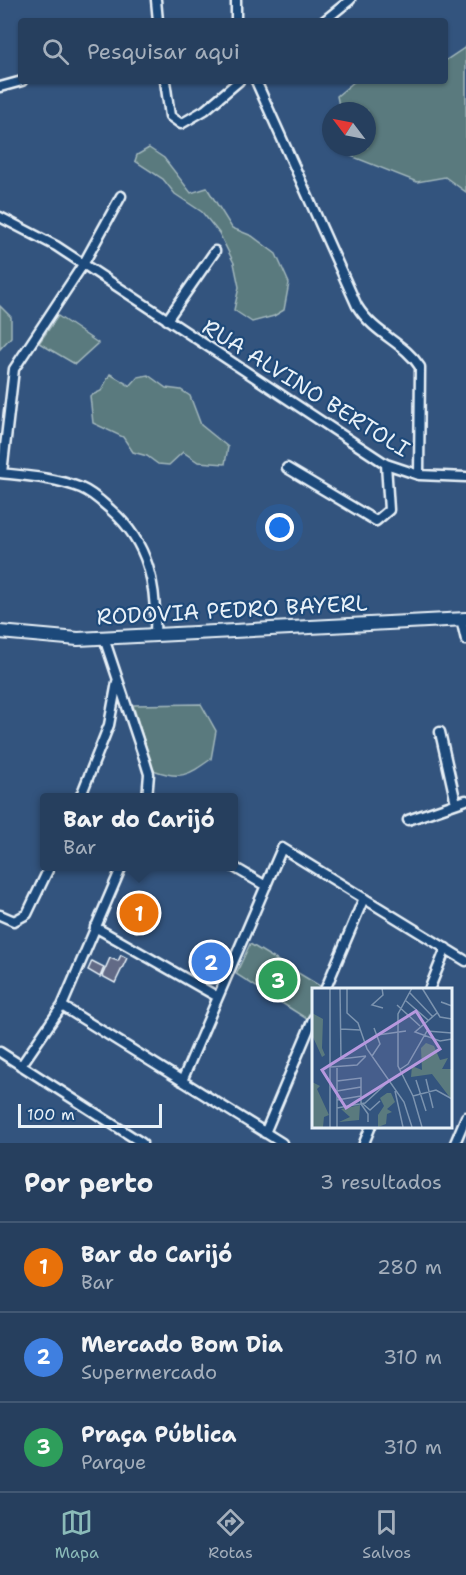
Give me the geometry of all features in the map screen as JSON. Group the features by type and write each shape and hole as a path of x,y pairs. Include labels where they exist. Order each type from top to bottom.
{"main road":[{"name":"RODOVIA PEDRO BAYERL","path":"0,632 48,638 104,638 464,619"}],"street":[{"path":"156,0 158,18"},
{"path":"236,0 236,18"},
{"path":"328,18 350,0"},
{"path":"0,87 18,82"},
{"path":"165,84 168,105 174,121 181,124 187,122 235,84"},
{"path":"257,84 357,306 367,322 410,355 420,367 419,475"},
{"path":"121,196 84,264 14,369 1,473 60,482 83,489 122,520 142,548 152,575 156,602 155,635"},
{"name":"RUA ALVINO BERTOLI","path":"0,217 41,236 386,464 419,475 466,477"},
{"path":"167,320 215,251"},
{"path":"287,468 376,521 388,510 386,464"},
{"path":"464,619 466,640"},
{"path":"104,638 149,774 147,793"},
{"path":"82,793 109,725 117,682"},
{"path":"440,732 456,803"},
{"path":"408,820 466,800"},
{"path":"182,1081 282,848 466,961"},
{"path":"238,870 266,886"},
{"path":"0,915 14,921 27,914 48,871"},
{"path":"21,1066 62,1006 120,871"},
{"path":"326,988 364,898"},
{"path":"95,927 218,997"},
{"path":"430,988 446,948"},
{"path":"62,1006 282,1143"},
{"path":"265,1132 312,1021"},
{"path":"0,1052 142,1143"},
{"path":"455,1143 466,1117"},
{"path":"364,1143 370,1128"}],"green space":[{"path":"466,47 466,192 445,177 417,182 351,156 376,156 376,102 338,102 337,96 351,84 448,84 448,59"},
{"path":"149,148 164,158 191,193 207,188 232,228 252,236 276,254 289,283 284,310 274,316 252,322 234,310 239,287 234,263 219,233 202,212 175,194 163,179 135,161 137,155"},
{"path":"0,306 11,317 11,337 0,349"},
{"path":"58,316 98,343 75,364 39,343"},
{"path":"110,374 130,386 138,377 148,375 166,388 181,390 190,396 201,425 228,447 225,464 198,462 183,452 169,465 158,464 147,456 133,452 123,437 93,423 90,396 101,391"},
{"path":"201,704 216,731 211,759 184,775 170,775 153,770 133,705"},
{"path":"250,944 320,986 312,988 312,1006 307,1019 236,974"}],"building":[{"path":"137,900 150,906 137,932 134,931 138,925 128,921"},
{"path":"208,943 225,951 213,980 197,972"},
{"path":"121,955 127,958 115,983 102,976 110,958 118,961"},
{"path":"92,961 104,967 100,977 88,970"}],"place":[{"name":"Bar do Carijó","path":"139,913"},
{"name":"Mercado Bom Dia","path":"211,962"},
{"name":"Praça Pública","path":"278,980"}]}
